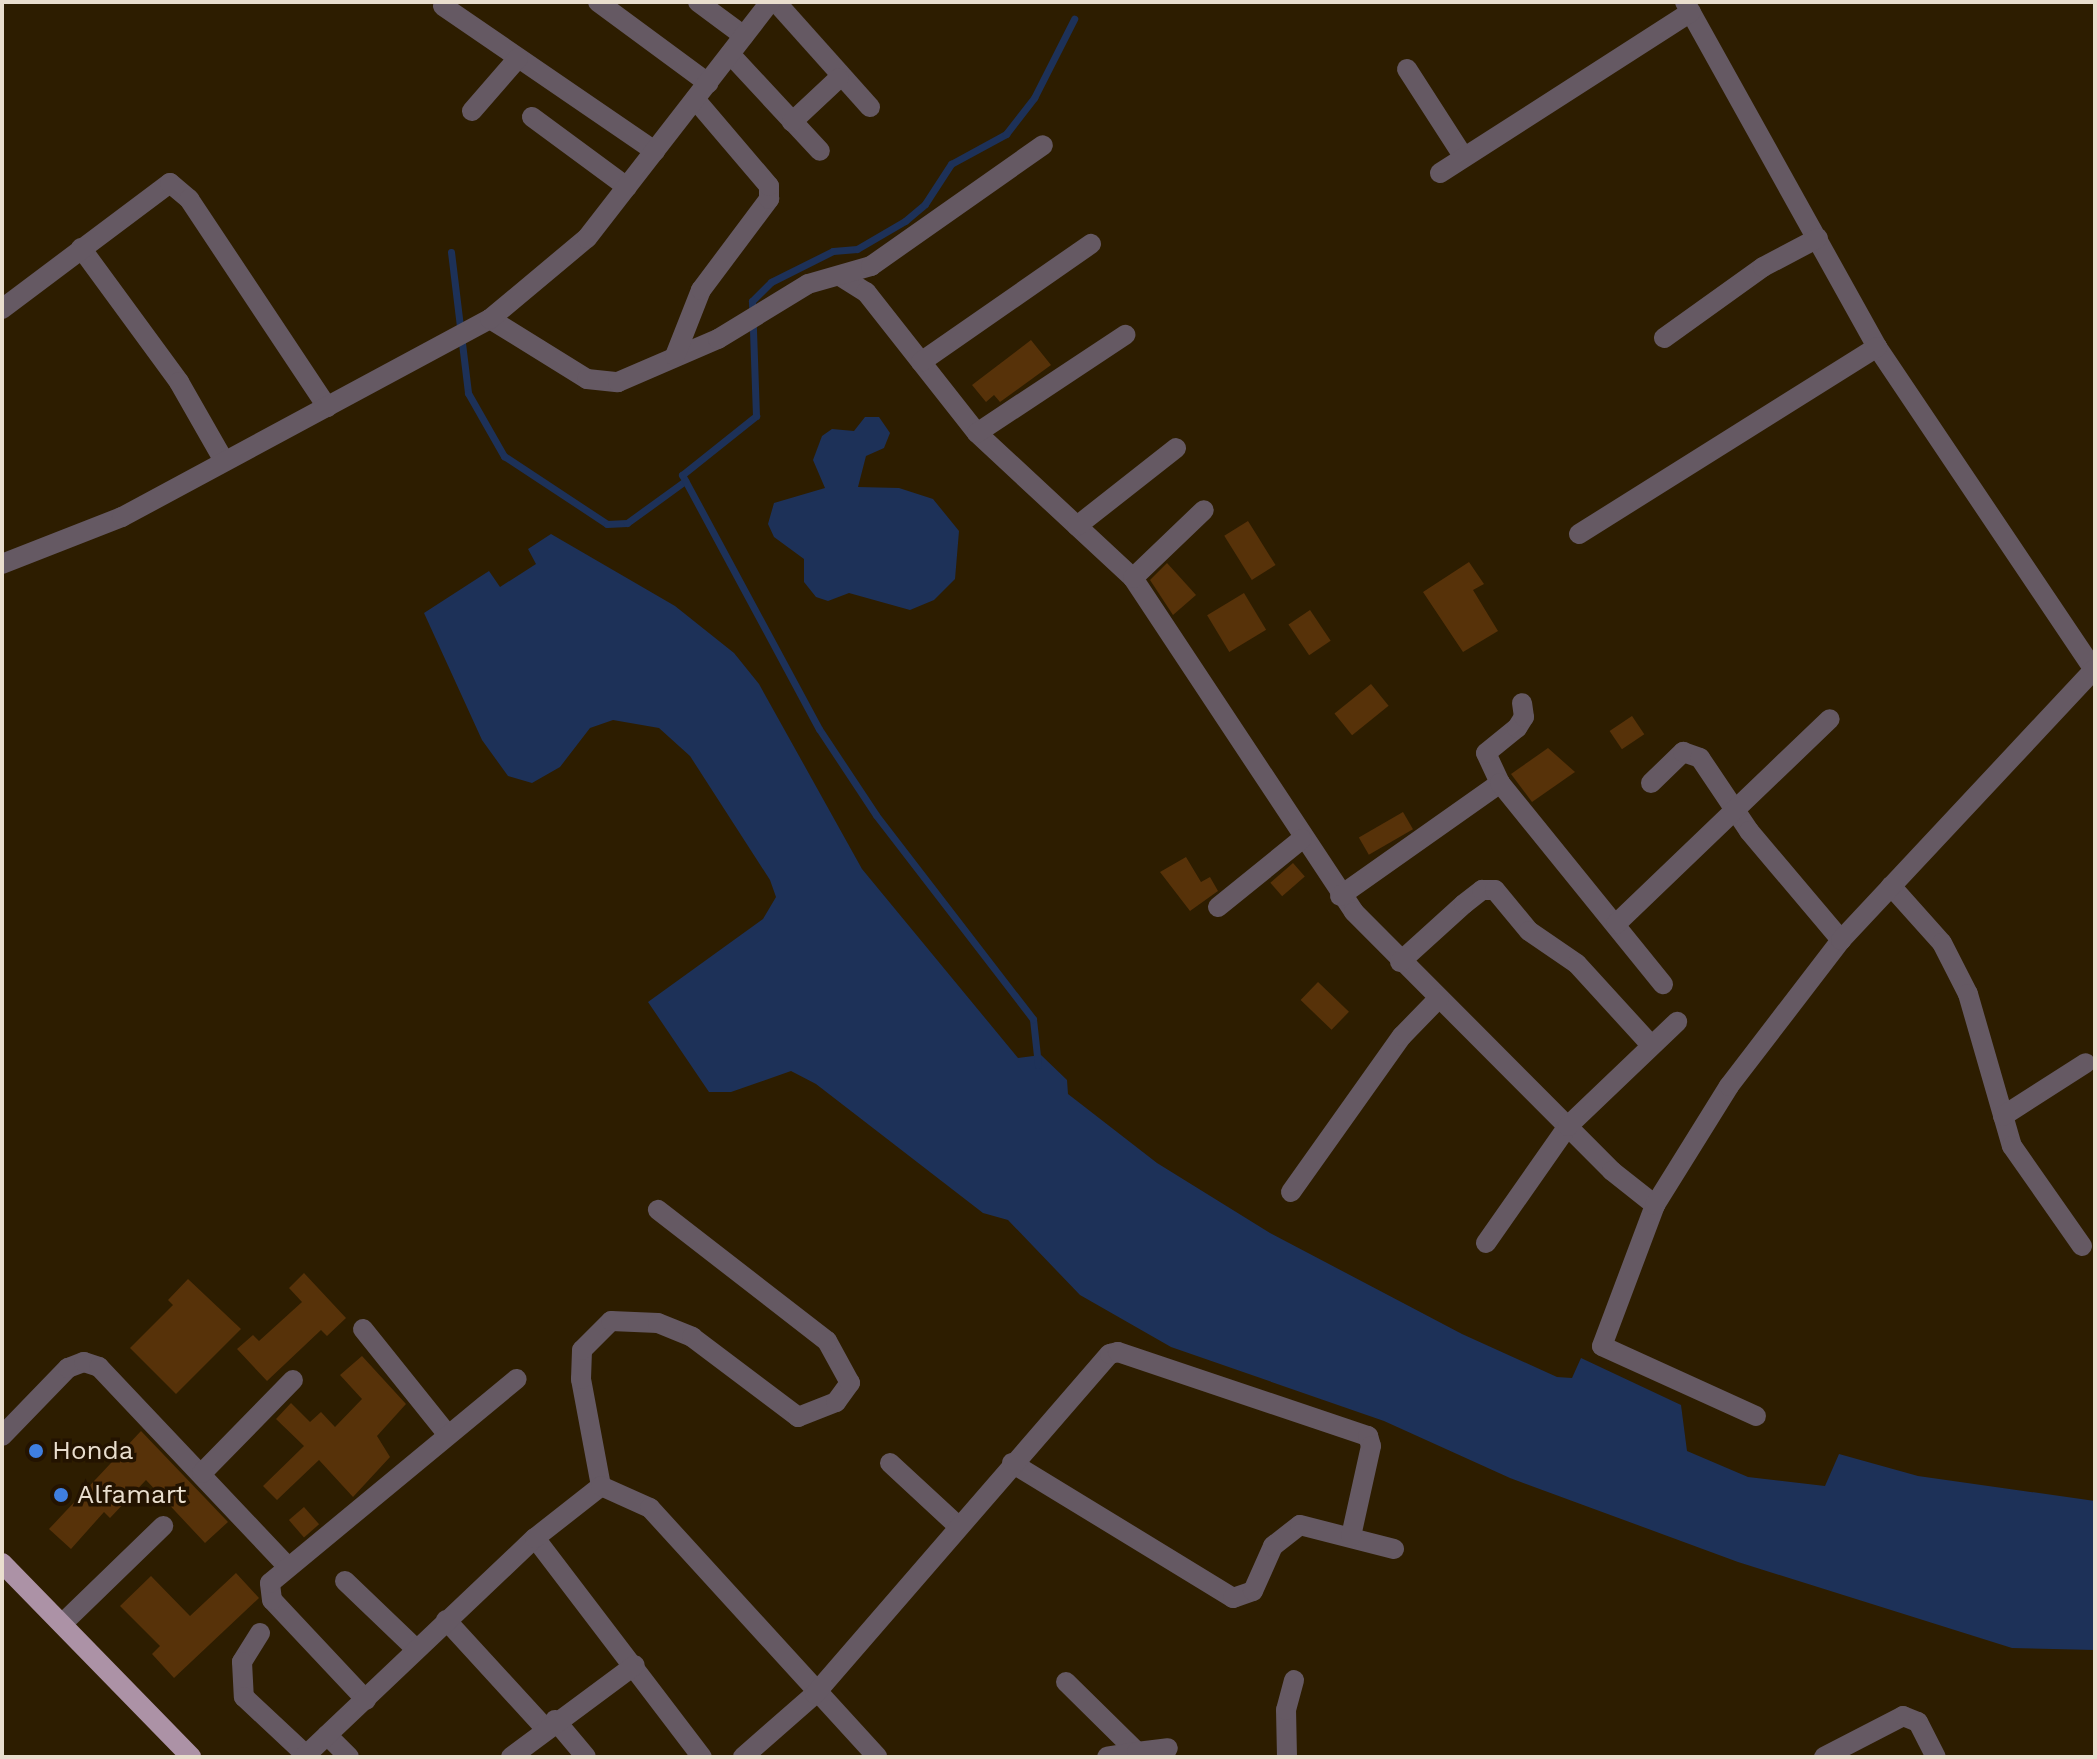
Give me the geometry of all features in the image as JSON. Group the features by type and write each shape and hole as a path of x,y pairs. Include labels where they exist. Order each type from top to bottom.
{"main road":[{"path":"2,1563 191,1757"}],"street":[{"path":"598,2 702,91 769,186 769,199 701,290 675,356"},
{"path":"698,2 744,36"},
{"path":"2,564 122,517 458,333 490,319 587,238 773,2 839,78 870,107"},
{"path":"443,6 655,151"},
{"path":"1440,173 1688,7 1877,347 2095,670 1841,940 1729,1086 1655,1205 1602,1346 1756,1416"},
{"path":"730,54 820,151"},
{"path":"472,111 518,58"},
{"path":"1407,69 1463,156"},
{"path":"792,122 839,78"},
{"path":"532,117 627,187"},
{"path":"490,319 601,385 675,356 750,321 808,284 871,266 1043,145"},
{"path":"2,309 159,187 175,185 327,407"},
{"path":"1664,338 1763,267 1818,238"},
{"path":"921,362 1091,244"},
{"path":"81,248 179,382 224,461"},
{"path":"840,276 866,292 977,433 1133,578 1340,896 1400,962 1568,1126 1655,1205"},
{"path":"977,433 1125,335"},
{"path":"1579,534 1877,347"},
{"path":"1077,526 1176,448"},
{"path":"1133,578 1204,510"},
{"path":"1522,703 1524,717 1517,728 1486,753 1500,783 1663,984"},
{"path":"1616,924 1830,719"},
{"path":"1651,783 1691,750 1841,940"},
{"path":"1340,896 1500,783"},
{"path":"1218,907 1302,839"},
{"path":"1891,886 1942,943 1968,994 2003,1116 2029,1176 2082,1246"},
{"path":"1400,962 1482,890 1495,890 1529,931 1577,964 1650,1044"},
{"path":"1291,1192 1402,1036 1439,998"},
{"path":"1486,1243 1568,1126 1650,1044 1677,1022"},
{"path":"2003,1116 2086,1063"},
{"path":"601,1486 581,1379 582,1350 611,1321 658,1323 692,1337 798,1417 818,1415 850,1383 827,1341 658,1210"},
{"path":"363,1329 447,1434"},
{"path":"743,1757 815,1694 1103,1360 1118,1352 1368,1436 1371,1446 1351,1536"},
{"path":"2,1436 56,1377 84,1362 114,1380 286,1565"},
{"path":"366,1700 272,1600 270,1583 286,1565 517,1379"},
{"path":"202,1473 293,1380"},
{"path":"890,1463 958,1526"},
{"path":"1012,1463 1233,1598 1253,1591 1285,1532 1300,1525 1394,1549"},
{"path":"260,1633 242,1662 244,1697 305,1756 535,1538 601,1486"},
{"path":"601,1486 650,1508 815,1694 877,1757"},
{"path":"62,1624 163,1526"},
{"path":"535,1538 635,1665 702,1757"},
{"path":"345,1581 416,1649"},
{"path":"446,1620 586,1757"},
{"path":"511,1757 550,1724 635,1665"},
{"path":"1287,1757 1286,1710 1294,1680"},
{"path":"1066,1682 1137,1752"},
{"path":"1824,1757 1903,1716 1918,1722 1936,1757"},
{"path":"327,1735 349,1757"},
{"path":"1107,1757 1168,1748"}],"water":[{"path":"865,417 879,417 890,433 884,448 866,456 858,487 899,488 933,499 959,531 955,579 934,600 910,610 849,593 828,601 816,597 804,582 804,559 774,537 768,524 774,503 825,488 813,460 822,436 832,429 854,431"},
{"path":"551,534 675,606 734,653 759,684 862,869 1018,1058 1041,1055 1067,1080 1068,1094 1157,1163 1270,1233 1462,1334 1557,1377 1572,1378 1581,1358 1681,1405 1687,1451 1748,1477 1825,1486 1839,1454 1918,1476 2095,1501 2095,1650 2012,1648 1738,1562 1510,1478 1384,1421 1171,1347 1080,1295 1008,1220 983,1213 816,1084 791,1071 731,1092 709,1092 648,1002 763,919 776,897 770,880 690,756 659,728 613,720 590,728 560,767 532,783 508,776 482,740 424,613 489,571 500,587 536,564 528,549"}],"building":[{"path":"1031,340 1051,365 1000,402 994,395 986,402 972,385"},
{"path":"1248,521 1276,565 1252,580 1224,536"},
{"path":"1469,562 1484,584 1473,590 1498,631 1463,652 1423,592"},
{"path":"1167,563 1196,595 1173,615 1150,580"},
{"path":"1244,593 1266,630 1229,652 1207,615"},
{"path":"1310,610 1331,641 1309,655 1288,625"},
{"path":"1371,684 1389,706 1352,735 1334,714"},
{"path":"1632,716 1644,734 1622,749 1610,731"},
{"path":"1548,748 1575,772 1532,802 1511,774"},
{"path":"1403,812 1413,829 1369,855 1359,838"},
{"path":"1186,857 1201,882 1210,877 1218,891 1190,911 1160,872"},
{"path":"1293,863 1305,877 1282,896 1270,883"},
{"path":"1318,982 1349,1012 1332,1030 1301,1000"},
{"path":"304,1273 346,1318 327,1336 321,1330 267,1381 237,1349 253,1335 259,1341 302,1302 289,1288"},
{"path":"188,1279 241,1329 176,1394 130,1348 173,1305 168,1300"},
{"path":"362,1356 406,1404 377,1436 390,1457 353,1497 319,1460 277,1500 263,1486 304,1446 276,1419 291,1403 310,1422 321,1412 335,1427 362,1399 340,1375"},
{"path":"141,1431 228,1522 205,1543 146,1480 110,1518 104,1512 71,1549 49,1529"},
{"path":"304,1507 319,1524 304,1537 289,1520"},
{"path":"236,1573 259,1598 174,1678 152,1654 160,1646 120,1606 151,1576 190,1616"}],"waterway":[{"path":"1038,1065 1033,1019 876,815 819,729 682,475 756,416 752,301 771,282 833,251 857,249 905,221 925,204 951,164 1006,134 1034,98 1074,19"},
{"path":"451,252 468,393 504,456 607,524 627,523 685,481"}],"place":[{"name":"Honda","path":"36,1451"},
{"name":"Alfamart","path":"61,1495"}]}
